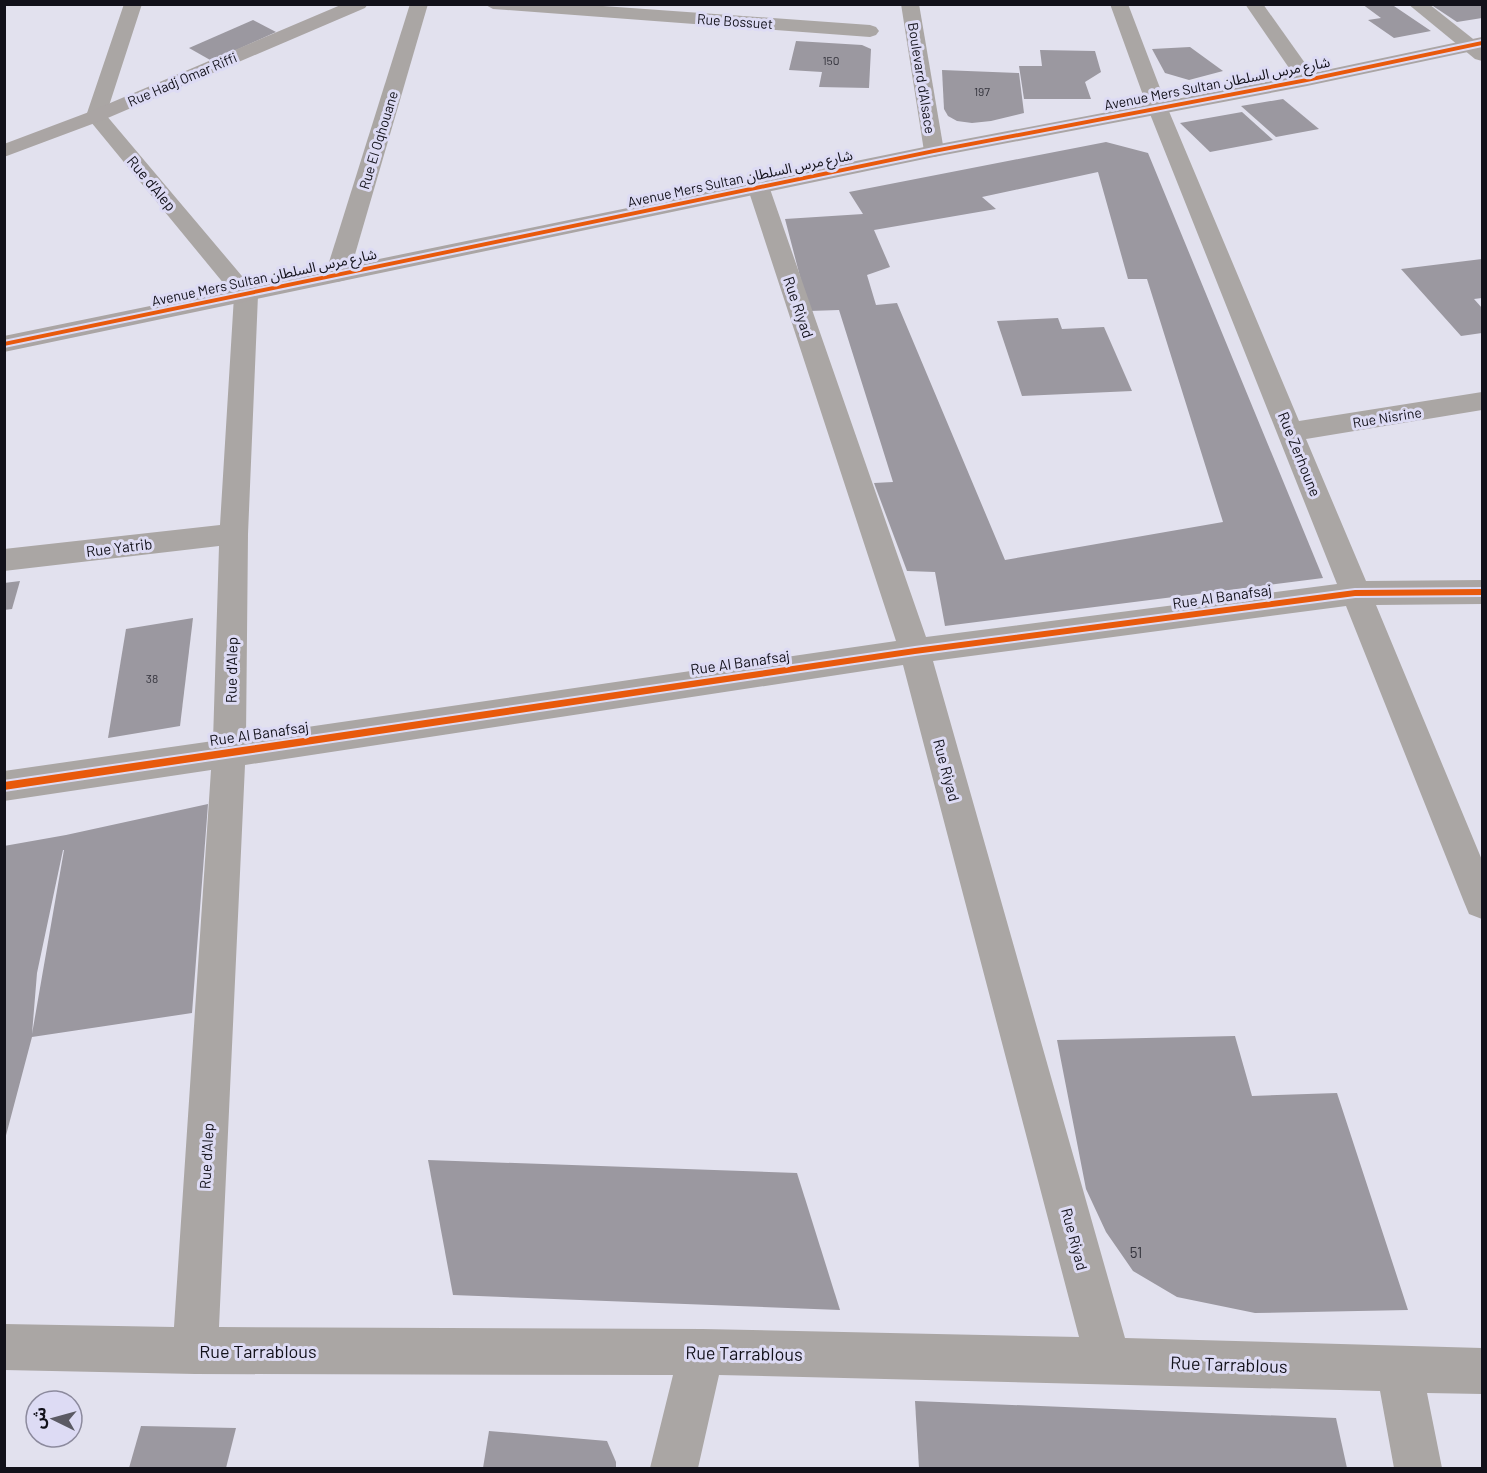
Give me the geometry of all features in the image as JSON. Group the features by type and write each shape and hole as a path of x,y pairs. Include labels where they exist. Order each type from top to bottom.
{"street":[{"path":"96,116 133,4"},
{"name":"Rue Hadj Omar Riffi","path":"4,151 96,116 358,4"},
{"name":"Rue El Oqhouane","path":"337,275 419,4"},
{"name":"Rue Bossuet","path":"493,4 916,34"},
{"name":"Boulevard d'Alsace","path":"910,4 934,151"},
{"name":"Rue Zerhoune","path":"1119,4 1158,109 1482,902"},
{"path":"1254,4 1307,80"},
{"path":"1417,4 1479,48"},
{"path":"837,10 870,30"},
{"name":"Avenue Mers Sultan شارع مرس السلطان","path":"4,344 934,151 1479,48"},
{"name":"Rue d'Alep","path":"96,116 246,295 234,534 229,753 195,1351"},
{"name":"Rue Riyad","path":"759,189 915,651 1108,1360"},
{"name":"Rue Nisrine","path":"1291,432 1482,401"},
{"name":"Rue Yatrib","path":"4,560 234,534"},
{"name":"Rue Al Banafsaj","path":"4,786 915,651 1355,593 1482,592"},
{"name":"Rue Tarrablous","path":"4,1347 195,1351 701,1352 1108,1360 1482,1371"},
{"path":"674,1468 701,1352"},
{"path":"1399,1369 1418,1468"}],"building":[{"path":"1362,4 1391,4 1431,31 1394,38 1368,20 1381,18"},
{"path":"1430,4 1482,4 1482,18 1457,22"},
{"path":"253,20 276,32 212,61 189,48"},
{"path":"796,41 862,45 871,49 869,88 819,87 822,72 789,70"},
{"path":"1190,47 1223,71 1189,80 1165,73 1152,49"},
{"path":"1040,50 1095,51 1101,72 1085,82 1091,99 1024,99 1019,66 1042,66"},
{"path":"942,70 1019,73 1024,113 991,121 972,123 957,121 948,116 944,109"},
{"path":"1283,99 1319,129 1276,137 1241,106"},
{"path":"1242,112 1273,140 1210,152 1180,123"},
{"path":"1106,142 1148,153 1323,578 945,626 935,572 907,571 874,483 893,482 839,310 809,311 785,219 863,214 849,192","holes":["1098,172 1128,279 1147,279 1223,522 1005,560 897,303 876,305 867,275 890,267 874,230 996,209 982,197"]},
{"path":"1482,259 1482,298 1474,299 1482,308 1482,333 1461,336 1401,269"},
{"path":"1058,318 1062,329 1104,327 1132,391 1022,396 997,321"},
{"path":"20,581 12,609 4,610 4,583"},
{"path":"193,618 180,726 108,738 126,629"},
{"path":"208,804 192,1013 32,1037 4,1143 4,846","holes":["64,850 32,1034 37,973"]},
{"path":"1235,1036 1252,1096 1337,1093 1408,1310 1255,1313 1177,1297 1133,1271 1106,1232 1086,1189 1057,1040"},
{"path":"428,1160 797,1173 840,1310 453,1295"},
{"path":"915,1401 1336,1418 1347,1468 919,1468"},
{"path":"141,1426 236,1428 226,1468 129,1468"},
{"path":"489,1431 607,1441 616,1462 616,1468 483,1468"}],"cycle path":[{"path":"4,344 934,151 1307,80 1482,43"},
{"path":"4,786 915,651 1355,593 1482,592"}]}
